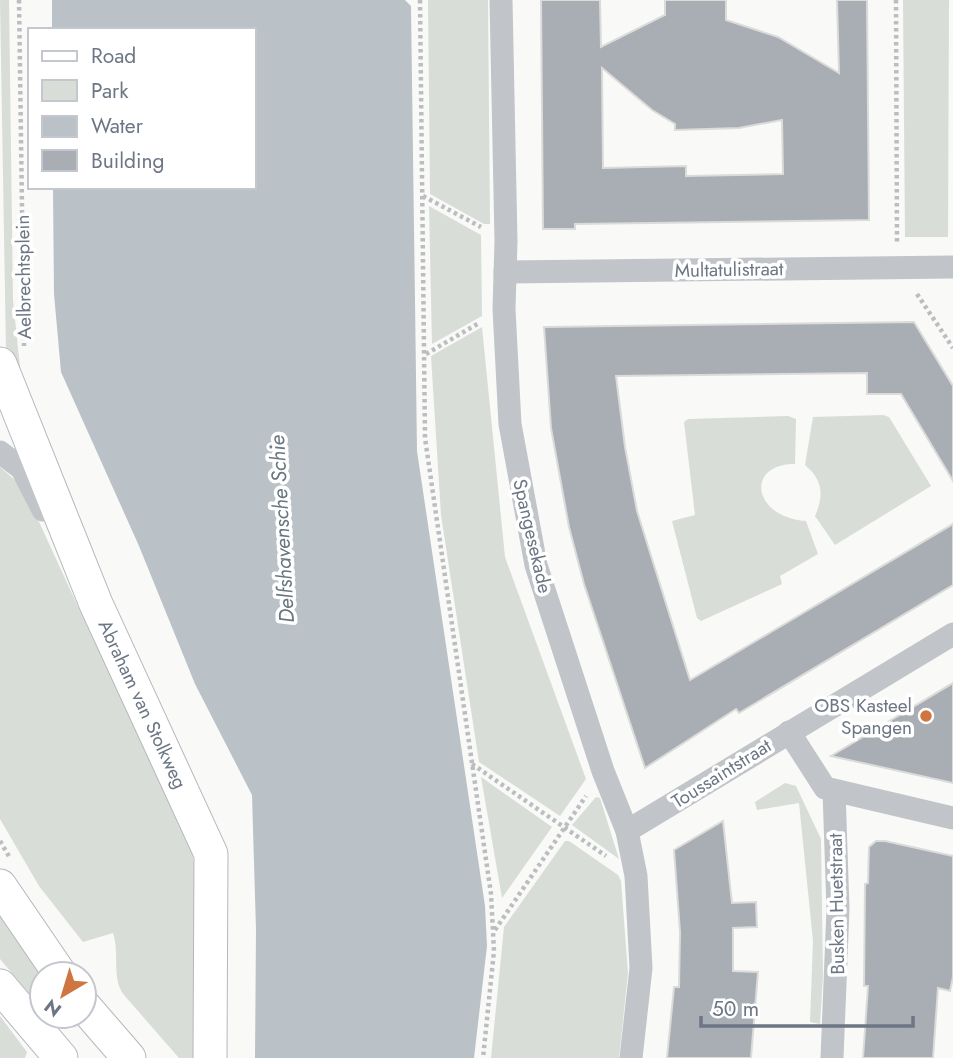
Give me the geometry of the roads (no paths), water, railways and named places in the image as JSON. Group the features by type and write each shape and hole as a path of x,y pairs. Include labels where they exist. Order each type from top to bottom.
{"street":[{"name":"Spangesekade","path":"500,0 506,241 504,309 510,424 536,565 603,771 627,831 636,876 641,968 631,1058"},
{"name":"Multatulistraat","path":"505,272 953,267"},
{"name":"Abraham van Stolkweg","path":"12,359 96,604 191,805 211,854 210,1058"},
{"path":"0,452 22,469 96,604"},
{"path":"789,732 953,634"},
{"name":"Toussaintstraat","path":"627,831 789,732 820,785 834,791"},
{"path":"834,791 953,818"},
{"name":"Busken Huetstraat","path":"832,1058 838,909 834,791"},
{"path":"0,886 50,960"},
{"path":"0,986 61,1058"},
{"path":"98,1022 129,1058"}],"water":[{"name":"Delfshavensche Schie","path":"52,0 405,0 411,6 417,451 485,906 487,946 474,1058 255,1058 256,930 252,795 195,684 139,546 61,372 54,294 53,189 256,189 256,28 52,28"}],"place":[{"name":"OBS Kasteel Spangen","path":"926,716"}]}
